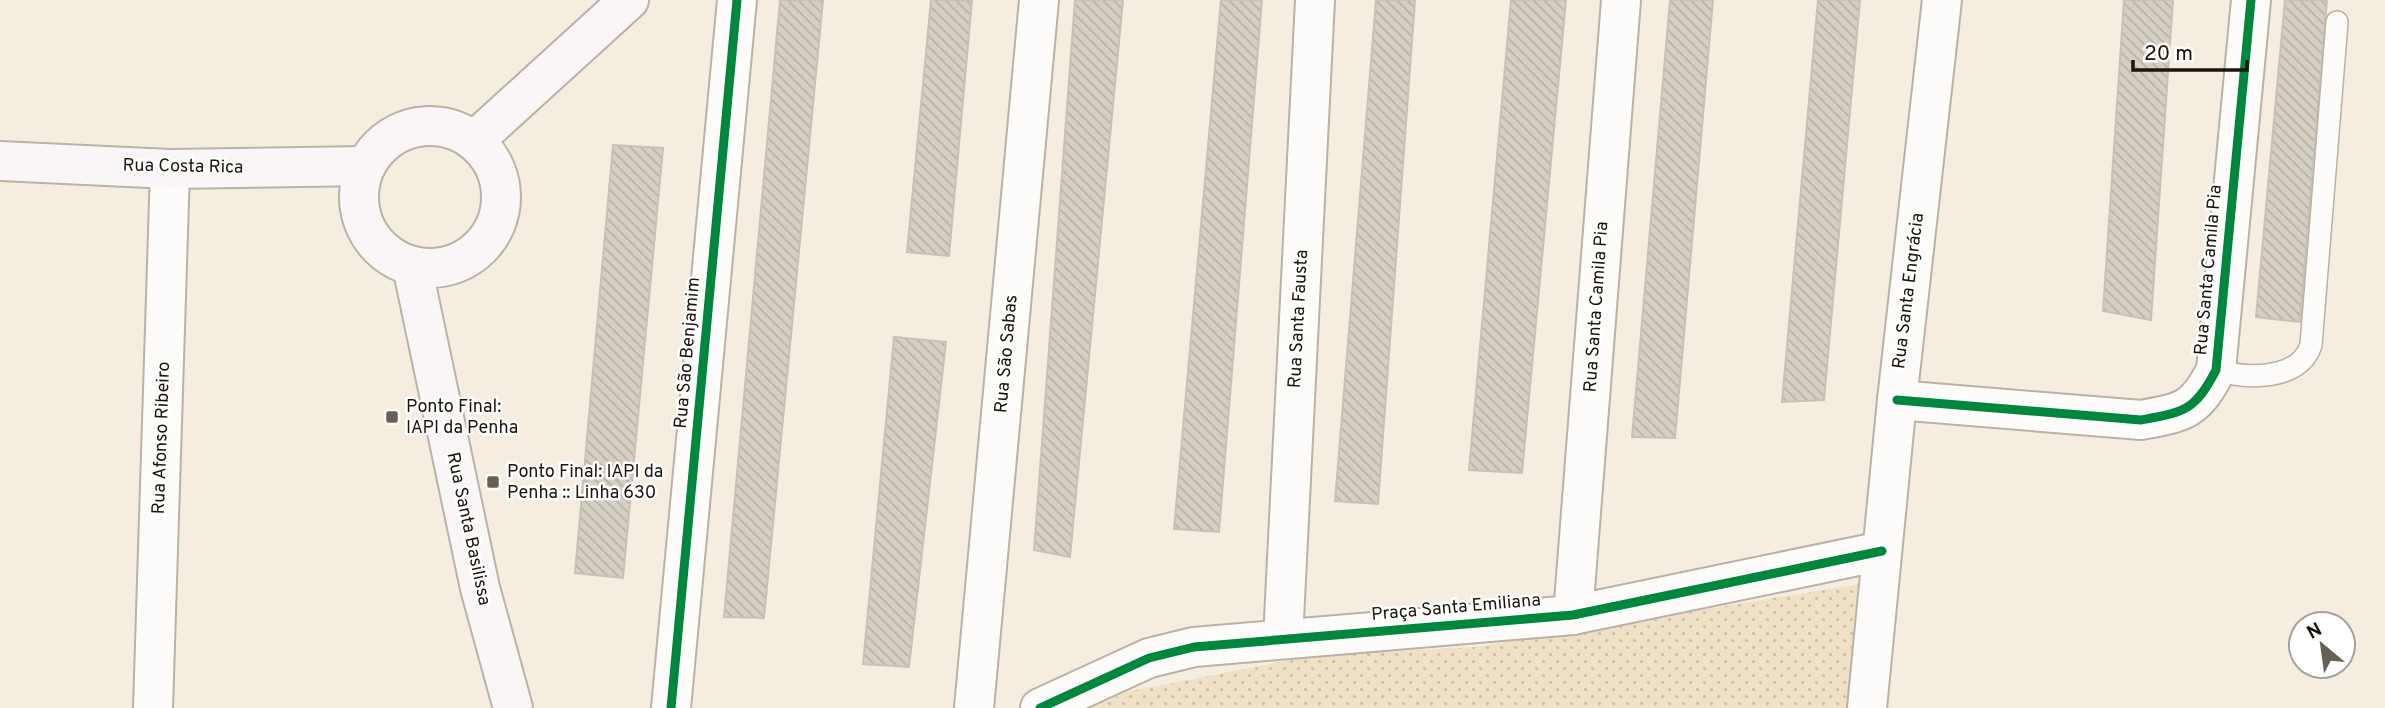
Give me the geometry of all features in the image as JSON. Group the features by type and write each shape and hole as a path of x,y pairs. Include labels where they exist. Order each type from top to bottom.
{"street":[{"path":"474,141 629,0"},
{"name":"Rua São Benjamim","path":"670,708 737,0"},
{"name":"Rua São Sabas","path":"974,708 1039,0"},
{"name":"Rua Santa Fausta","path":"1283,639 1315,0"},
{"name":"Rua Santa Camila Pia","path":"1573,615 1621,0"},
{"name":"Rua Santa Engrácia","path":"1867,708 1897,400 1942,0"},
{"name":"Rua Santa Camila Pia","path":"1897,400 2141,420 2176,414 2191,406 2216,370 2251,0"},
{"path":"445,127 474,141 487,154 497,171 500,190 501,210 484,245 451,266 412,266 384,253 365,228 358,197 366,166 385,142 414,128 445,127"},
{"name":"Rua Costa Rica","path":"0,161 170,169 366,166"},
{"name":"Rua Afonso Ribeiro","path":"153,708 170,169"},
{"name":"Rua Santa Basilissa","path":"412,266 480,588 513,708"},
{"name":"Praça Santa Emiliana","path":"1040,708 1149,658 1194,647 1573,615 1882,551"}],"lane":[{"path":"2216,370 2236,376 2283,372 2299,365 2308,356 2337,22"}],"shaded area":[{"path":"1872,582 1858,708 1091,708 1127,692 1315,655 1476,647"}],"building":[{"path":"780,0 823,0 764,618 724,617"},
{"path":"931,0 972,0 949,256 907,252"},
{"path":"1075,0 1123,0 1070,557 1034,550"},
{"path":"1221,0 1262,0 1219,532 1174,529"},
{"path":"1376,0 1415,0 1378,504 1335,501"},
{"path":"1511,0 1566,0 1522,473 1469,470"},
{"path":"1670,0 1713,0 1675,438 1632,437"},
{"path":"1818,0 1860,0 1824,400 1782,402"},
{"path":"2124,0 2173,0 2151,320 2103,311"},
{"path":"2285,0 2327,0 2300,322 2256,317"},
{"path":"613,145 663,148 623,578 575,573"},
{"path":"894,337 946,342 909,667 863,664"}],"cycle path":[{"path":"671,708 737,0"},
{"path":"1897,400 2141,420 2168,415 2194,402 2209,384 2216,370 2251,0"},
{"path":"1040,708 1149,658 1194,647 1573,615 1882,551"}],"place":[{"name":"Ponto Final: IAPI da Penha","path":"392,417"},
{"name":"Ponto Final: IAPI da Penha :: Linha 630","path":"493,482"}]}
